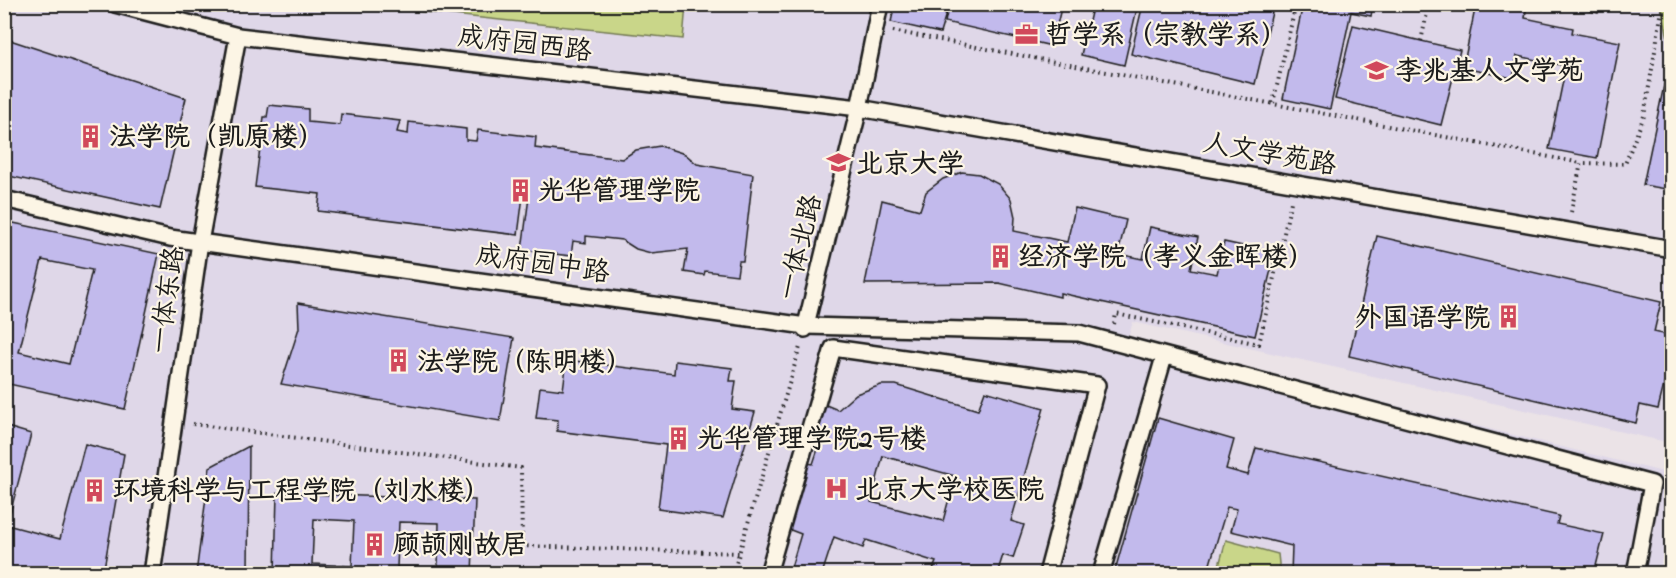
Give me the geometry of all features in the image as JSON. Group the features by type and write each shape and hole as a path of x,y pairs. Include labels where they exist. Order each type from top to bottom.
{"lane":[{"name":"成府园西路","path":"116,4 168,12 238,36 860,108"},
{"name":"一体北路","path":"805,327 860,108 880,4"},
{"name":"一体东路","path":"152,573 200,242 238,36"},
{"name":"人文学苑路","path":"860,108 1671,249"},
{"name":"成府园中路","path":"4,199 170,238 805,327 1079,333 1652,484 1635,573"},
{"path":"768,573 833,348 1096,385 1047,573"},
{"path":"1101,573 1164,357"}],"path":[{"path":"1421,41 1429,4"},
{"path":"875,28 1581,163 1625,164 1644,116 1663,4"},
{"path":"1273,103 1295,6"},
{"path":"1567,230 1581,163"},
{"path":"1110,342 1116,314 1259,344 1295,183"},
{"path":"733,573 805,327"},
{"path":"174,422 521,468 522,546 739,554"}],"shaded area":[{"name":"北京大学","path":"4,5 1671,5 1671,443 1133,322 1126,344 1151,345 1671,474 1671,507 1659,573 5,573"}],"green space":[{"path":"686,4 683,39 358,5"},
{"path":"1661,5 1671,5 1671,52"},
{"path":"1226,540 1278,554 1280,573 1217,573"}],"building":[{"path":"895,4 949,4 940,33 891,22"},
{"name":"哲学系（宗教学系）","path":"949,4 1062,4 1052,46 945,22"},
{"path":"1093,4 1138,4 1124,65 1081,55"},
{"path":"1143,4 1274,4 1255,84 1131,54"},
{"path":"1303,4 1373,4 1371,16 1351,12 1330,109 1283,99"},
{"path":"1476,4 1527,4 1525,18 1573,28 1572,33 1620,42 1597,158 1549,149 1566,66 1517,56 1513,78 1463,68"},
{"path":"1567,4 1600,4 1598,13"},
{"path":"1353,25 1460,50 1441,125 1335,99"},
{"name":"法学院（凯原楼）","path":"4,38 186,98 160,209 4,175"},
{"path":"1672,52 1672,190 1643,185"},
{"name":"光华管理学院","path":"269,105 308,109 308,122 340,125 341,114 400,121 397,132 408,134 409,122 466,129 466,140 476,141 478,130 536,137 535,148 622,159 636,150 660,146 685,154 697,164 753,174 743,261 739,261 737,275 705,271 704,275 684,272 688,249 651,253 636,249 622,240 586,236 586,243 573,241 571,256 522,250 529,197 523,196 518,235 318,211 320,194 255,187 264,117 267,117"},
{"name":"经济学院（孝义金晖楼）","path":"962,172 979,174 998,184 1011,199 1015,217 1014,231 1067,242 1075,208 1126,220 1118,254 1143,259 1150,227 1198,237 1191,269 1217,274 1224,242 1275,253 1255,336 1060,293 1060,297 999,283 865,284 882,200 920,210 926,192 943,179"},
{"path":"4,221 159,254 125,409 4,383","holes":["42,260 92,270 69,364 19,352"]},
{"name":"外国语学院","path":"1377,236 1661,302 1654,332 1672,336 1672,353 1658,409 1640,405 1636,423 1349,356"},
{"name":"法学院（陈明楼）","path":"298,303 514,338 500,421 281,384 299,328"},
{"name":"光华管理学院2号楼","path":"567,360 674,374 675,361 732,368 730,381 736,381 732,409 755,412 723,518 658,509 666,445 557,431 558,420 536,418 540,387 563,390"},
{"name":"北京大学校医院","path":"881,385 896,385 978,410 985,391 1044,408 1011,521 1024,525 1013,558 1003,555 997,574 931,574 936,562 866,540 863,548 834,537 822,574 789,574 801,534 788,529 807,463 813,464 821,440 813,437 826,405 838,410 856,394","holes":["883,456 955,476 943,521 871,502"]},
{"path":"1158,418 1234,440 1226,469 1248,475 1256,448 1559,516 1557,524 1604,534 1594,574 1291,574 1292,546 1231,531 1237,509 1227,507 1207,574 1114,574"},
{"name":"环境科学与工程学院（刘水楼）","path":"4,426 31,434 7,525 60,539 85,444 124,454 103,574 4,574"},
{"path":"249,446 248,574 196,574 210,467"},
{"name":"顾颉刚故居","path":"277,493 475,500 472,574 275,574","holes":["314,519 354,521 352,566 312,564","399,522 439,523 438,568 397,567"]}],"place":[{"name":"哲学系（宗教学系）","path":"1027,34"},
{"name":"李兆基人文学苑","path":"1377,70"},
{"name":"法学院（凯原楼）","path":"91,136"},
{"name":"北京大学","path":"838,163"},
{"name":"光华管理学院","path":"520,190"},
{"name":"经济学院（孝义金晖楼）","path":"1000,256"},
{"name":"外国语学院","path":"1508,317"},
{"name":"法学院（陈明楼）","path":"399,361"},
{"name":"光华管理学院2号楼","path":"679,438"},
{"name":"北京大学校医院","path":"837,489"},
{"name":"环境科学与工程学院（刘水楼）","path":"95,490"},
{"name":"顾颉刚故居","path":"375,544"}]}
